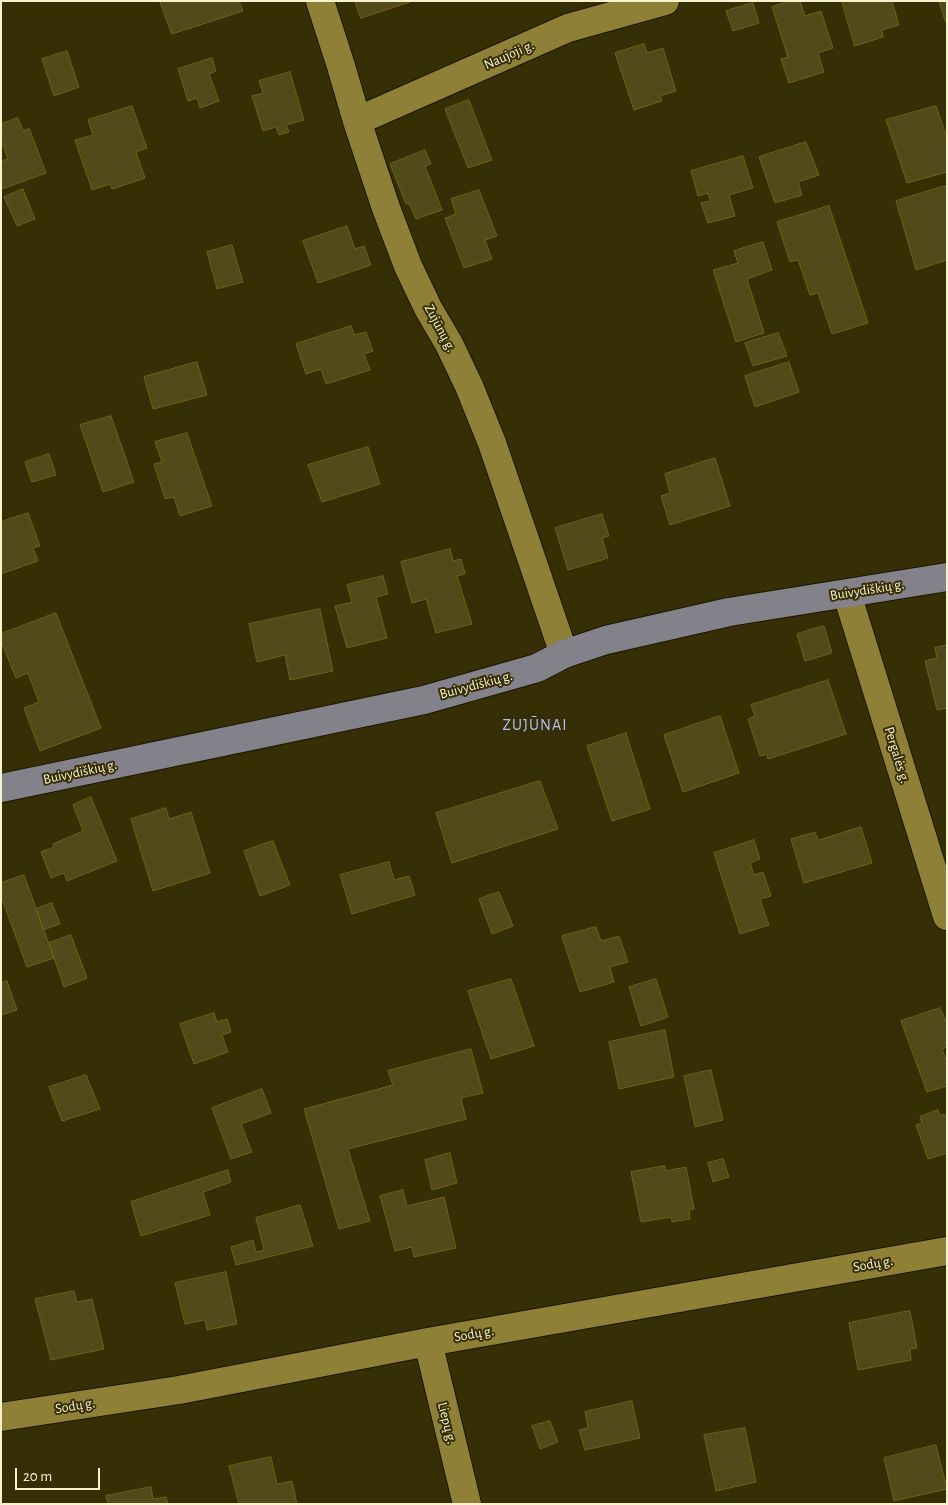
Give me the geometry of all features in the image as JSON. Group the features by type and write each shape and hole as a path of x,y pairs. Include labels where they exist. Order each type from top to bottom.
{"main road":[{"name":"Buivydiškių g.","path":"1,788 424,700 537,668 564,654 606,640 729,612 947,577"}],"street":[{"name":"Zujūnų g.","path":"320,1 386,208 408,266 465,377 492,443 564,654"},
{"name":"Naujoji g.","path":"357,121 568,28 665,1"},
{"name":"Pergalės g.","path":"847,594 947,916"},
{"name":"Sodų g.","path":"1,1418 179,1390 428,1342 947,1251"},
{"name":"Liepų g.","path":"428,1342 467,1504"}],"building":[{"path":"160,1 239,1 243,11 172,34"},
{"path":"355,1 410,1 410,2 361,18"},
{"path":"790,1 800,1 805,16 821,11 833,48 818,53 824,72 789,83 781,59 788,57 772,7"},
{"path":"842,1 892,1 899,25 882,30 883,37 855,46"},
{"path":"939,1 947,1 947,22 946,22"},
{"path":"753,3 759,23 733,31 726,11"},
{"path":"644,44 647,53 663,48 676,91 660,96 662,101 634,110 615,53"},
{"path":"67,51 79,87 54,96 42,59"},
{"path":"212,58 216,71 209,74 219,101 200,108 197,98 188,101 178,69"},
{"path":"290,72 304,120 286,125 289,132 279,135 276,127 263,131 252,96 263,93 259,81"},
{"path":"469,100 492,160 468,168 445,109"},
{"path":"132,106 147,148 136,152 145,178 112,189 110,184 92,190 75,140 93,135 88,120"},
{"path":"936,106 947,138 947,172 907,183 886,120"},
{"path":"18,118 23,131 29,128 46,173 2,189 1,161 8,159 1,140 1,124"},
{"path":"806,142 819,175 798,182 802,195 775,203 759,157"},
{"path":"425,150 431,164 425,166 442,210 416,219 409,203 406,204 390,164"},
{"path":"743,156 753,188 729,195 735,216 708,223 701,203 710,201 708,193 698,196 691,171"},
{"path":"945,186 947,191 947,260 916,270 896,201"},
{"path":"23,189 35,219 17,226 4,197"},
{"path":"479,190 497,236 485,240 492,259 464,268 445,218 456,214 451,199"},
{"path":"829,206 868,323 832,334 818,293 810,295 798,260 790,262 777,222"},
{"path":"347,226 355,249 364,246 371,265 318,283 303,241"},
{"path":"763,242 772,270 747,279 764,333 736,342 713,270 738,263 734,251"},
{"path":"232,245 243,282 217,289 207,252"},
{"path":"351,326 354,335 366,332 373,351 364,354 370,370 326,384 321,369 306,374 296,344"},
{"path":"778,333 787,356 753,366 745,343"},
{"path":"197,362 207,395 153,409 144,377"},
{"path":"789,362 799,392 755,407 745,376"},
{"path":"111,416 134,482 103,492 80,425"},
{"path":"187,433 212,506 180,516 174,497 165,499 154,464 162,462 155,442"},
{"path":"368,447 380,484 322,502 308,465"},
{"path":"49,454 56,475 32,482 25,462"},
{"path":"715,458 730,506 670,525 661,496 670,493 665,474"},
{"path":"28,513 40,546 33,548 38,561 1,574 1,522"},
{"path":"602,514 609,536 602,538 608,558 568,570 555,528"},
{"path":"450,549 453,561 461,559 465,574 457,576 472,624 436,633 426,599 412,603 401,562"},
{"path":"383,576 388,594 376,597 387,638 347,648 335,606 352,602 347,585"},
{"path":"320,609 333,671 290,680 285,655 257,662 249,624"},
{"path":"56,613 101,728 40,751 24,708 39,702 28,673 16,678 1,641 1,634"},
{"path":"824,626 832,653 805,661 797,634"},
{"path":"947,645 947,708 937,710 925,661 937,658 935,648"},
{"path":"828,680 846,734 768,759 767,754 760,756 748,719 755,716 751,705"},
{"path":"720,716 739,773 683,792 664,735"},
{"path":"626,733 650,809 612,821 587,746"},
{"path":"540,781 558,829 452,863 436,813"},
{"path":"91,797 117,861 67,881 64,873 51,878 41,852 54,847 53,844 83,831 73,805"},
{"path":"166,808 169,819 191,812 210,873 153,891 131,819"},
{"path":"861,827 872,863 804,883 791,839 815,832 818,840"},
{"path":"754,840 760,859 750,863 754,875 763,872 771,896 760,899 769,925 740,934 714,853"},
{"path":"273,841 290,885 260,896 244,851"},
{"path":"389,862 394,880 409,876 415,895 352,914 340,875"},
{"path":"24,875 54,958 27,967 1,896 1,883"},
{"path":"499,892 513,926 492,934 479,899"},
{"path":"52,903 60,924 43,930 36,909"},
{"path":"596,927 601,941 619,936 628,962 610,967 614,982 580,992 562,936"},
{"path":"71,935 87,978 64,987 49,943"},
{"path":"511,979 534,1046 491,1059 468,991"},
{"path":"656,979 668,1017 641,1026 629,987"},
{"path":"7,981 17,1010 1,1015 1,983"},
{"path":"940,1008 947,1023 947,1047 942,1049 947,1062 947,1086 927,1092 901,1021"},
{"path":"214,1013 217,1022 227,1019 231,1032 222,1035 228,1052 194,1064 180,1024"},
{"path":"665,1030 674,1077 619,1089 609,1042"},
{"path":"471,1049 483,1093 461,1098 466,1119 348,1149 370,1221 339,1229 304,1109 393,1085 388,1071"},
{"path":"711,1070 723,1120 695,1127 684,1076"},
{"path":"86,1075 100,1109 62,1121 49,1087"},
{"path":"262,1089 271,1113 241,1124 252,1152 231,1159 212,1108"},
{"path":"938,1110 940,1116 944,1114 947,1120 947,1153 928,1159 916,1125 922,1123 920,1117"},
{"path":"450,1153 457,1183 432,1190 425,1160"},
{"path":"723,1159 729,1177 713,1182 708,1163"},
{"path":"665,1166 665,1171 686,1167 694,1209 689,1210 690,1219 672,1222 671,1217 641,1222 631,1172"},
{"path":"228,1170 231,1182 203,1192 210,1215 141,1236 131,1202"},
{"path":"403,1190 407,1206 444,1197 456,1248 414,1257 412,1247 395,1251 380,1196"},
{"path":"300,1205 313,1246 236,1265 231,1247 253,1240 256,1252 264,1250 256,1218"},
{"path":"226,1272 237,1324 207,1330 205,1320 185,1324 175,1283"},
{"path":"74,1291 77,1302 92,1299 104,1349 51,1360 35,1299"},
{"path":"910,1311 917,1348 910,1349 911,1360 858,1370 849,1323"},
{"path":"632,1401 640,1438 585,1450 579,1430 588,1428 585,1412"},
{"path":"550,1421 558,1442 540,1449 532,1426"},
{"path":"745,1428 756,1482 716,1491 704,1435"},
{"path":"936,1445 947,1489 894,1501 884,1458"},
{"path":"271,1457 277,1484 292,1481 297,1504 239,1504 229,1466"},
{"path":"151,1487 153,1499 166,1497 168,1504 108,1504 106,1496"}],"district":[{"name":"ZUJŪNAI","path":"535,725"}]}
